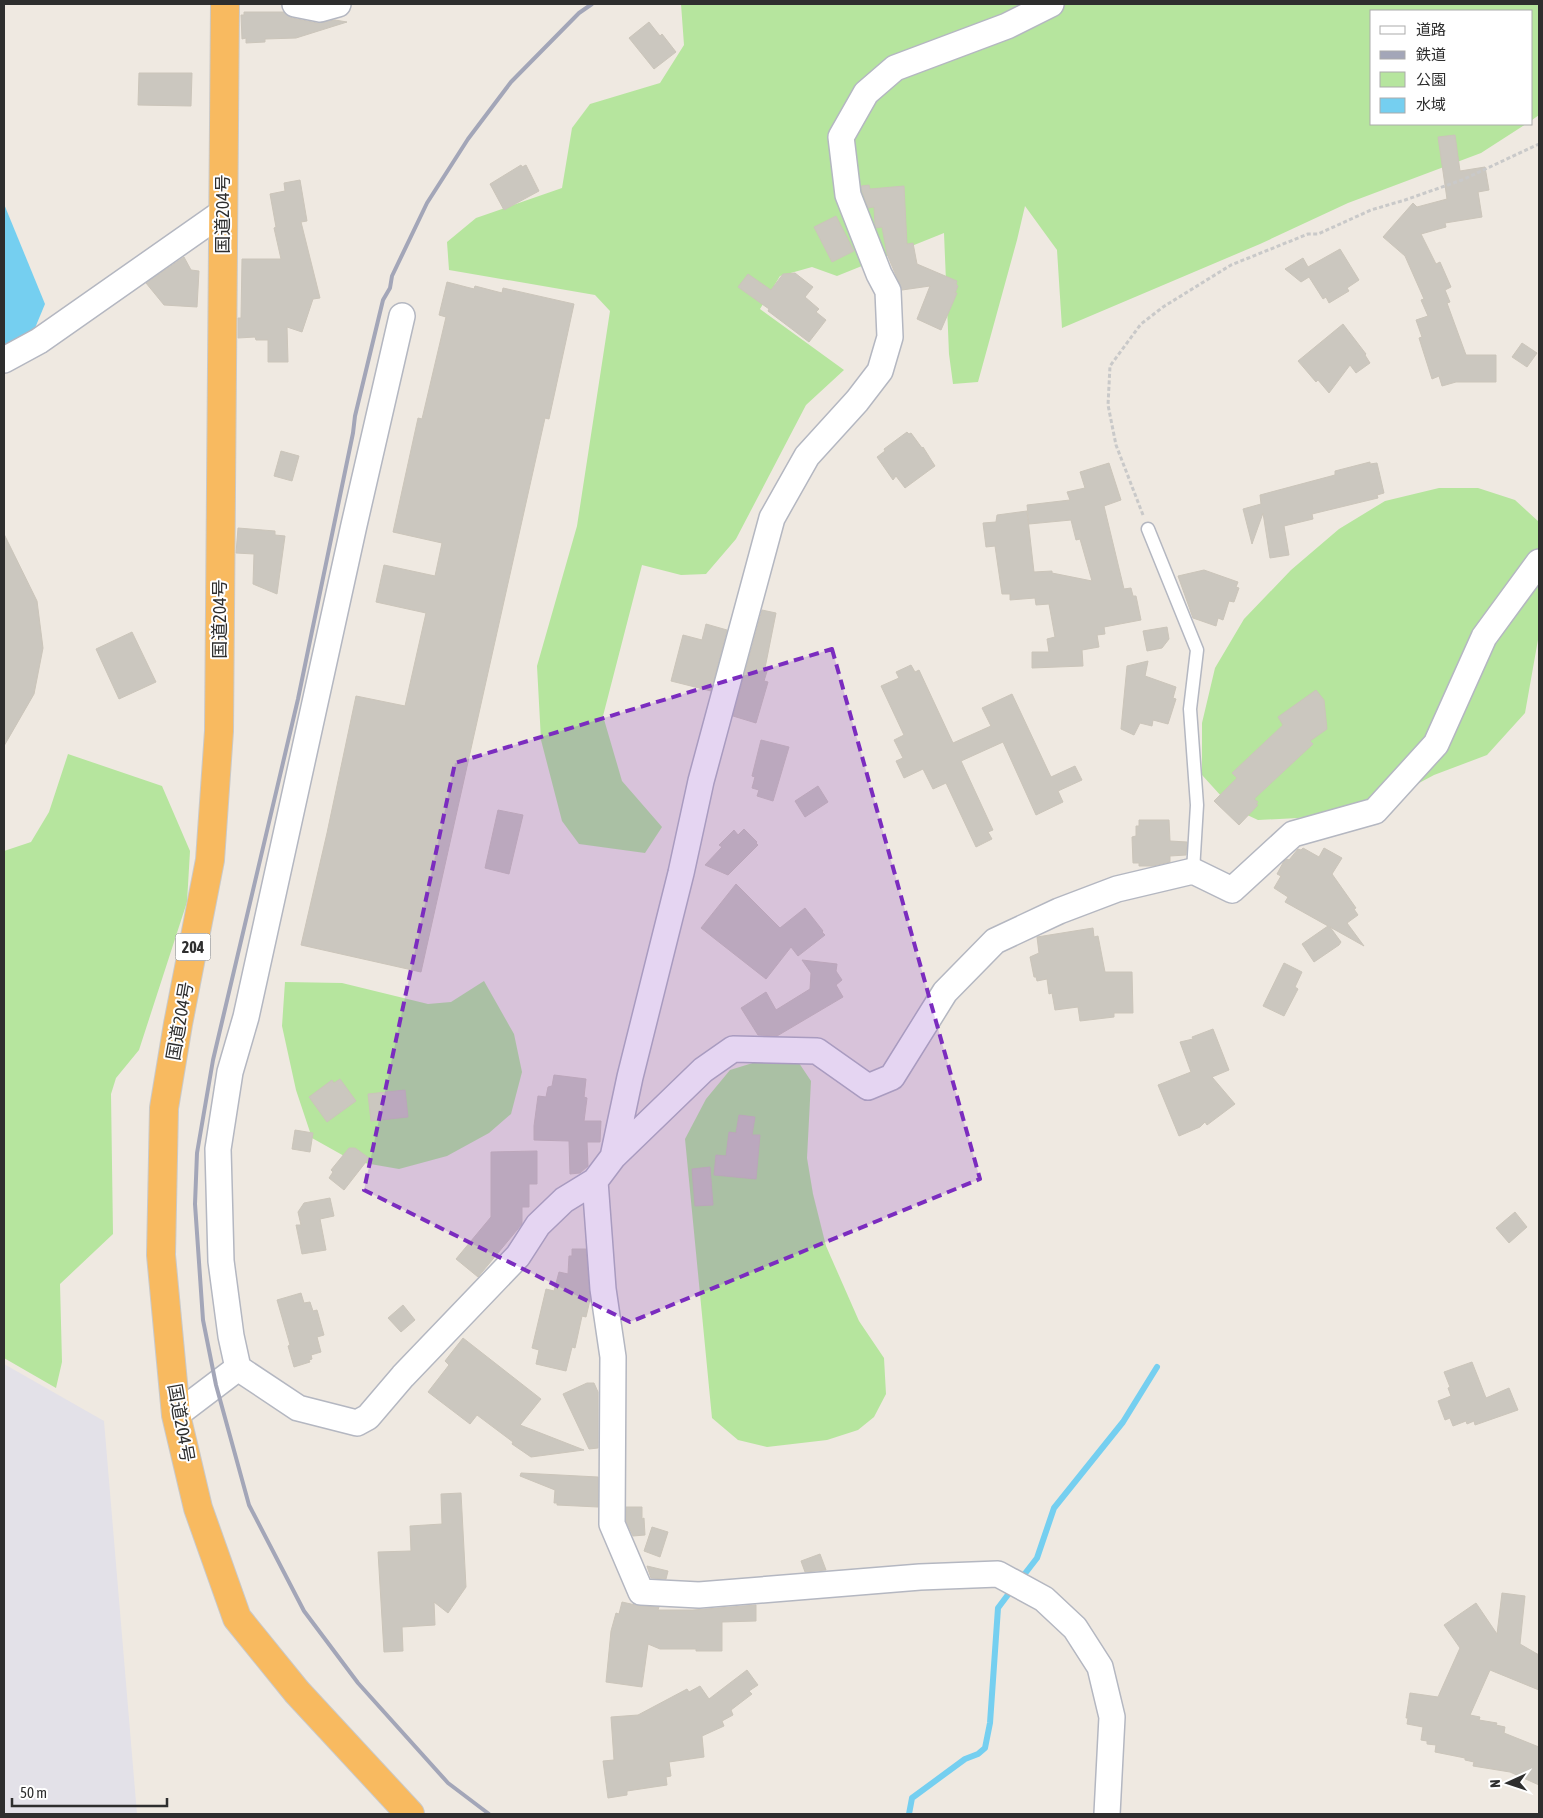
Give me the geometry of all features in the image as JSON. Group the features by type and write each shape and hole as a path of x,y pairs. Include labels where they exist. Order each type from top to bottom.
{"highway":[{"name":"国道204号","path":"225,4 218,741 210,860 164,1108 161,1255 176,1415 198,1508 237,1618 297,1692 410,1814"}],"street":[{"path":"295,4 320,9 338,4"},
{"path":"613,1157 630,1077 682,873 701,781 772,518 807,456 857,401 880,371 890,337 888,291 879,274 848,195 841,137 866,93 895,68 1007,26 1051,4"},
{"path":"4,360 39,341 223,212"},
{"path":"402,316 246,1017 230,1072 218,1149 221,1261 231,1336 238,1368 298,1408 357,1423 368,1417 403,1376 518,1256 538,1225 564,1200 595,1181 613,1157 704,1070 733,1049 817,1051 868,1087 892,1077 945,992 995,941 1059,911 1117,890 1193,871 1232,890 1293,834 1376,811 1436,744 1484,637 1539,562"},
{"path":"595,1181 603,1289 613,1357 612,1524 641,1592 699,1595 920,1577 998,1574 1044,1599 1075,1628 1100,1667 1112,1717 1107,1814"},
{"path":"176,1415 238,1368"}],"lane":[{"path":"1148,529 1198,650 1190,709 1197,805 1193,871"}],"path":[{"path":"1148,529 1116,446 1108,405 1110,366 1141,324 1163,307 1230,265 1308,234 1318,234 1371,210 1462,180 1539,144"}],"highlighted area":[{"path":"832,649 980,1179 630,1322 364,1190 455,763"}],"shaded area":[{"path":"4,1364 104,1421 137,1814 4,1814"}],"green space":[{"path":"681,4 1539,4 1539,115 1533,119 1533,10 1370,10 1370,125 1524,125 1481,153 1348,203 1260,244 1062,328 1057,250 1025,206 978,382 953,384 949,354 944,233 837,276 812,267 780,276 760,309 844,370 806,405 736,539 706,574 681,575 642,565 603,716 622,781 662,827 645,853 579,844 562,821 541,740 537,666 577,526 610,311 595,295 449,270 447,242 476,218 562,188 572,128 590,104 660,83 684,45"},
{"path":"1439,488 1478,488 1515,500 1539,522 1539,634 1525,713 1487,755 1434,775 1391,798 1341,811 1298,818 1258,820 1232,808 1202,775 1202,723 1215,668 1244,619 1291,570 1339,529 1385,501"},
{"path":"68,754 162,786 190,851 187,902 139,1050 116,1078 111,1094 113,1234 60,1284 62,1362 56,1388 4,1358 4,851 31,842 49,812"},
{"path":"484,981 514,1034 522,1072 511,1114 489,1133 447,1156 399,1169 353,1161 312,1138 296,1090 282,1026 285,982 342,983 428,1004 451,1002"},
{"path":"772,1057 797,1060 811,1081 807,1158 813,1194 826,1246 859,1321 884,1358 886,1394 874,1417 858,1430 827,1440 767,1447 738,1440 712,1418 685,1139 706,1099 730,1070"}],"water":[{"path":"4,204 45,304 35,328 4,346"}],"building":[{"path":"244,12 284,12 292,18 317,23 335,20 347,22 296,38 265,39 265,42 246,43 246,38 242,39 241,15 244,15"},
{"path":"649,22 660,36 662,34 676,52 654,69 629,38"},
{"path":"139,73 192,73 191,106 138,105"},
{"path":"1455,135 1460,171 1485,167 1489,190 1478,192 1482,217 1445,223 1446,227 1421,234 1436,264 1440,262 1451,287 1445,290 1450,302 1447,303 1466,355 1496,355 1496,382 1456,382 1442,386 1439,376 1432,379 1419,338 1422,337 1416,320 1428,316 1421,300 1424,299 1405,256 1383,237 1413,203 1417,207 1447,199 1438,137"},
{"path":"521,165 522,167 526,165 539,191 504,210 490,184"},
{"path":"300,180 307,221 301,222 320,298 313,299 302,332 287,327 288,362 268,362 268,340 256,340 255,337 238,338 238,318 241,318 242,259 281,259 274,228 276,227 270,194 285,191 284,183"},
{"path":"869,185 870,189 904,186 907,244 913,243 917,264 957,281 956,284 958,286 955,293 957,293 941,330 917,319 930,286 902,290 887,254 882,227 876,228 874,207 868,208 862,191 861,186"},
{"path":"836,216 854,251 832,262 814,227"},
{"path":"1340,249 1359,280 1347,288 1349,291 1329,303 1326,297 1323,299 1309,277 1301,282 1285,269 1303,258 1308,267"},
{"path":"184,257 191,270 199,271 197,307 164,305 146,283"},
{"path":"795,273 813,287 805,297 819,309 816,312 826,320 809,342 768,311 769,309 738,287 748,274 771,290 783,274"},
{"path":"447,282 474,289 475,286 502,293 503,288 574,304 549,419 545,418 421,972 301,945 356,696 405,706 426,613 376,602 384,565 435,576 442,543 393,532 418,418 422,419 446,317 439,315"},
{"path":"1343,324 1366,354 1370,363 1356,373 1350,365 1329,393 1318,380 1316,382 1298,361"},
{"path":"1522,343 1537,353 1527,367 1512,357"},
{"path":"907,432 911,433 923,447 935,466 905,488 896,476 893,480 877,457 885,451 884,449"},
{"path":"281,451 299,456 292,481 274,476"},
{"path":"1370,462 1370,464 1377,463 1384,493 1377,495 1378,498 1312,514 1313,519 1284,526 1289,555 1270,558 1263,513 1252,544 1243,509 1261,504 1260,495 1335,475 1335,471"},
{"path":"1109,463 1121,500 1104,506 1124,589 1131,588 1133,596 1136,596 1141,620 1104,627 1105,634 1097,635 1099,647 1082,650 1083,666 1032,668 1032,652 1049,652 1047,639 1055,637 1049,604 1036,605 1035,598 1010,600 1010,594 1002,594 995,546 986,547 983,523 996,522 997,515 1027,511 1034,572 1052,571 1052,573 1092,581 1080,539 1076,540 1071,520 1029,524 1027,505 1070,500 1067,492 1085,488 1080,472"},
{"path":"238,528 275,531 275,535 285,536 277,594 253,584 254,554 236,553"},
{"path":"4,534 37,601 43,648 34,694 4,746"},
{"path":"1204,570 1238,582 1236,587 1239,588 1234,602 1229,601 1223,620 1218,618 1216,626 1193,618 1178,576"},
{"path":"762,610 776,613 765,668 768,668 764,681 768,682 756,723 733,716"},
{"path":"706,624 727,630 711,691 671,681 683,635 702,640"},
{"path":"1167,627 1169,639 1162,648 1147,651 1143,631"},
{"path":"132,632 156,682 119,699 96,649"},
{"path":"1148,661 1145,676 1176,687 1173,698 1176,699 1168,724 1153,720 1152,726 1140,723 1134,735 1121,729 1127,666"},
{"path":"911,665 915,672 919,670 953,743 991,726 982,708 1012,694 1051,777 1075,766 1082,780 1058,791 1063,802 1036,815 1003,742 961,761 993,830 988,832 992,839 976,847 946,783 933,789 923,769 904,778 896,761 903,758 894,740 904,735 881,686 899,678 896,672"},
{"path":"1316,690 1324,700 1327,729 1310,741 1313,744 1254,799 1258,802 1256,804 1258,805 1239,825 1214,801 1237,778 1232,773 1283,725 1278,717"},
{"path":"761,740 789,747 773,801 757,796 759,790 752,788 755,777 752,776"},
{"path":"818,786 828,802 805,817 795,801"},
{"path":"498,810 523,815 509,874 485,868"},
{"path":"1139,820 1169,820 1170,841 1187,842 1186,855 1170,856 1170,862 1153,866 1139,866 1139,863 1133,863 1132,837 1136,836 1136,826 1139,826"},
{"path":"744,829 758,845 728,875 705,865 722,847 719,845 734,830 738,835"},
{"path":"1303,848 1319,857 1324,848 1342,858 1332,874 1356,908 1354,909 1358,915 1347,923 1364,946 1330,927 1341,942 1314,962 1302,944 1328,926 1285,902 1288,897 1274,888 1281,876 1277,874 1284,861 1289,860 1298,849 1301,850"},
{"path":"736,884 780,928 805,908 825,935 798,956 791,947 766,979 701,928"},
{"path":"1093,928 1094,937 1098,936 1105,972 1132,972 1133,1013 1114,1013 1114,1017 1080,1021 1078,1007 1055,1010 1052,993 1049,994 1047,979 1037,981 1036,977 1034,977 1030,957 1039,953 1037,937"},
{"path":"802,960 837,964 836,971 842,980 836,985 843,997 777,1036 758,1035 741,1008 766,992 776,1010 810,989 811,973"},
{"path":"1284,963 1302,972 1295,987 1298,989 1284,1016 1263,1006"},
{"path":"1213,1029 1229,1070 1212,1077 1235,1104 1207,1125 1205,1122 1200,1127 1179,1136 1158,1085 1191,1072 1180,1042 1193,1039 1192,1037"},
{"path":"554,1075 586,1079 584,1097 587,1098 584,1121 601,1121 600,1142 587,1142 588,1166 580,1173 570,1174 569,1141 534,1140 538,1096 546,1097 548,1087 552,1086"},
{"path":"340,1079 356,1101 327,1122 309,1097 332,1080 334,1083"},
{"path":"405,1090 408,1117 371,1121 368,1094"},
{"path":"739,1115 755,1117 752,1135 760,1135 756,1179 714,1175 716,1155 726,1156 729,1132 736,1133"},
{"path":"295,1130 313,1133 310,1152 292,1149"},
{"path":"349,1148 355,1148 369,1158 344,1190 329,1178 333,1172 331,1170"},
{"path":"537,1151 537,1184 529,1184 529,1207 522,1207 522,1224 478,1277 456,1259 491,1217 491,1152"},
{"path":"710,1167 713,1205 695,1206 692,1169"},
{"path":"330,1198 334,1216 320,1219 326,1250 302,1254 296,1225 301,1225 298,1212 304,1203"},
{"path":"1515,1212 1527,1227 1509,1243 1496,1228"},
{"path":"572,1249 586,1249 590,1300 586,1317 582,1316 575,1348 572,1347 566,1371 536,1364 539,1350 532,1348 546,1289 554,1291 559,1272 568,1274 569,1256 572,1256"},
{"path":"301,1293 304,1303 310,1302 313,1311 317,1310 324,1335 317,1337 321,1352 311,1355 312,1359 309,1360 310,1362 294,1367 288,1346 290,1345 277,1300"},
{"path":"403,1305 415,1320 401,1332 388,1318"},
{"path":"463,1338 541,1399 520,1425 584,1450 531,1457 477,1415 470,1424 428,1392 449,1365 445,1361"},
{"path":"1472,1362 1486,1398 1509,1388 1518,1410 1475,1425 1474,1421 1467,1424 1466,1421 1453,1426 1450,1418 1445,1420 1438,1401 1451,1396 1448,1388 1450,1387 1444,1372"},
{"path":"587,1383 594,1383 598,1392 598,1448 589,1449 563,1394"},
{"path":"521,1473 598,1477 598,1507 557,1505 557,1503 554,1503 555,1490 520,1476"},
{"path":"461,1493 466,1587 448,1613 434,1602 435,1625 402,1627 403,1651 384,1652 378,1552 411,1551 410,1526 442,1524 441,1494"},
{"path":"626,1507 642,1507 645,1535 633,1536 626,1521"},
{"path":"652,1527 668,1532 660,1557 644,1551"},
{"path":"820,1554 826,1570 805,1572 801,1561"},
{"path":"647,1566 668,1571 666,1579 651,1578"},
{"path":"1502,1593 1525,1596 1520,1644 1539,1655 1539,1690 1490,1670 1470,1715 1480,1717 1479,1720 1497,1723 1496,1725 1505,1727 1504,1733 1539,1747 1539,1785 1510,1772 1473,1766 1474,1762 1465,1760 1465,1758 1435,1752 1436,1745 1427,1744 1427,1741 1421,1740 1423,1727 1407,1724 1408,1718 1406,1718 1410,1693 1438,1697 1460,1648 1444,1625 1476,1603 1497,1634"},
{"path":"622,1602 640,1606 659,1607 658,1610 693,1610 756,1605 756,1621 722,1622 722,1651 660,1649 648,1644 642,1687 606,1682 611,1631 616,1613 619,1614"},
{"path":"747,1670 758,1685 749,1691 752,1694 731,1710 733,1715 722,1721 724,1726 702,1736 704,1757 669,1762 671,1776 666,1777 667,1785 627,1791 627,1795 608,1798 603,1761 614,1760 611,1717 638,1715 687,1689 689,1692 700,1686 709,1699"}],"waterway":[{"path":"1020,1580 1037,1558 1054,1508 1123,1422 1157,1367"},
{"path":"909,1814 912,1798 965,1759 978,1754 985,1748 990,1723 998,1608 1013,1588"}],"railway":[{"path":"489,1814 448,1783 358,1683 304,1611 249,1505 216,1385 203,1320 195,1204 197,1153 213,1060 298,699 355,416 383,300 390,288 392,276 427,203 468,139 511,82 579,13 592,4"}]}
